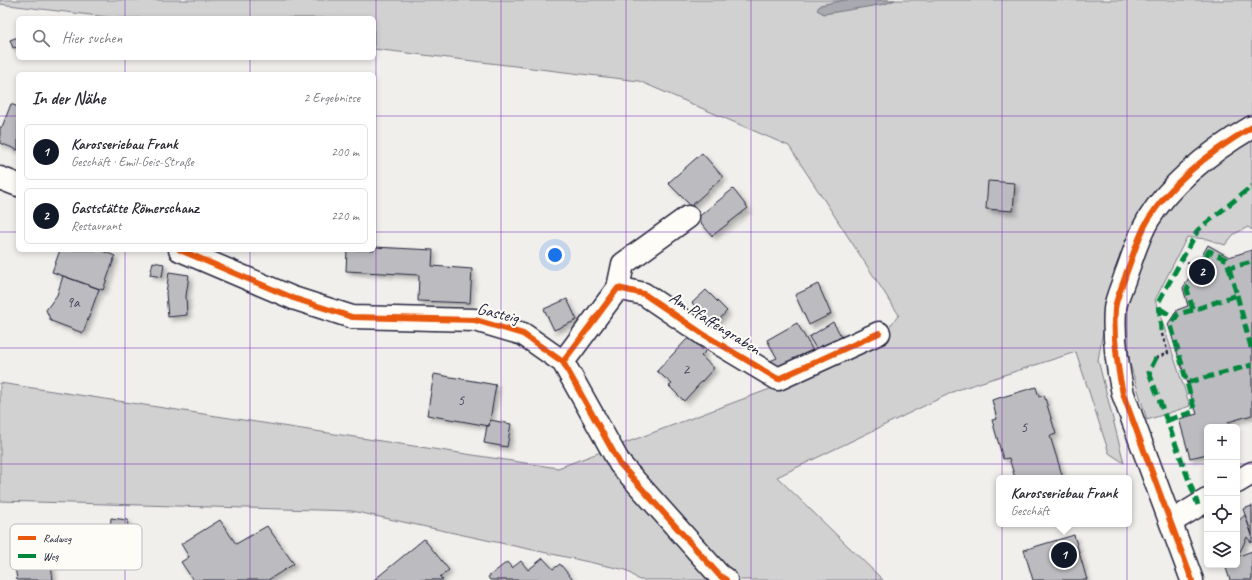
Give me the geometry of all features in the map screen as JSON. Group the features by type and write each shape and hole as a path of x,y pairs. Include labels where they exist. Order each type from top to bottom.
{"street":[{"path":"1192,580 1123,394 1117,365 1115,338 1116,307 1137,242 1149,220 1184,177 1252,127"},
{"path":"0,178 16,184"},
{"path":"563,362 618,288 623,264 688,217"},
{"name":"Gasteig","path":"185,252 293,298 352,317 475,320 523,334 563,362 620,464 726,580"},
{"name":"Am Pfaffengraben","path":"618,288 644,294 703,334 778,379 879,333"},
{"path":"1240,480 1252,473"},
{"path":"1171,522 1204,502"}],"path":[{"path":"1182,259 1195,267"},
{"path":"1156,358 1168,353 1161,331"}],"shaded area":[{"path":"0,0 1252,0 1252,116 1209,145 1111,286 1098,360 1124,463 1109,453 1076,352 957,390 777,477 883,580 639,580 626,570 352,511 0,501 0,383 558,468 778,386 879,339 899,315 789,146 639,81 376,49 376,16 99,16 0,4"},
{"path":"845,0 895,0 885,4 824,14 817,10 820,5"},
{"path":"1252,138 1252,230 1248,227 1234,234 1225,245 1207,239 1187,237 1155,300 1190,406 1147,420 1130,364 1127,336 1127,298 1156,225 1189,185 1221,159"}],"building":[{"path":"16,38 16,47 13,48 10,40"},
{"path":"11,104 16,106 16,149 0,143 0,127 2,127"},
{"path":"702,153 723,177 691,206 668,183"},
{"path":"988,181 1015,183 1013,211 986,209"},
{"path":"733,189 748,208 712,236 697,218"},
{"path":"1208,245 1229,257 1252,250 1252,415 1228,422 1228,424 1204,424 1204,455 1190,458 1179,419 1197,414 1168,324 1177,310 1188,306 1183,288"},
{"path":"376,247 433,250 432,266 472,269 470,303 418,301 419,275 346,271 347,252 376,252"},
{"path":"59,252 105,252 115,256 103,290 52,272"},
{"path":"153,262 164,264 162,277 150,275"},
{"path":"169,272 189,275 186,296 187,315 168,317 166,293"},
{"path":"63,276 99,289 83,333 51,321 46,310 57,295"},
{"path":"818,284 831,314 809,325 795,295"},
{"path":"706,290 727,311 714,325 692,303"},
{"path":"567,299 577,320 554,330 544,309"},
{"path":"833,322 843,339 819,353 809,337"},
{"path":"797,323 816,356 780,376 770,361 777,358 767,340"},
{"path":"689,337 705,352 701,356 714,368 684,401 669,386 672,384 657,371"},
{"path":"434,374 496,385 489,426 427,415"},
{"path":"1036,387 1039,397 1044,395 1056,434 1050,436 1062,475 1014,475 1009,458 1003,459 992,420 997,419 992,400"},
{"path":"490,420 511,424 507,447 484,443 487,426 489,426"},
{"path":"1252,506 1252,535 1243,509"},
{"path":"1245,515 1252,535 1252,543 1247,537 1240,552 1240,532 1240,519"},
{"path":"111,518 128,520 128,524 111,524"},
{"path":"220,520 236,544 267,526 294,564 268,580 193,580 181,562 189,557 181,544"},
{"path":"1074,535 1087,580 1033,580 1024,550"},
{"path":"424,539 449,570 440,577 443,580 374,580"},
{"path":"1252,551 1252,580 1230,580 1226,568 1240,568 1240,556"},
{"path":"543,558 553,569 560,564 573,580 490,580 488,577 507,562 512,568 521,561 528,570"},
{"path":"16,570 52,570 53,580 17,580"}],"marked path":[{"path":"1161,331 1159,301 1198,230 1252,186"},
{"path":"1229,268 1237,295 1193,310 1187,289 1209,251 1227,260 1229,268 1252,262"},
{"path":"1237,295 1252,351"},
{"path":"1160,309 1173,317"},
{"path":"1193,310 1178,314 1171,325 1195,412"},
{"path":"1156,358 1149,372 1198,505"},
{"path":"1189,382 1252,365"},
{"path":"1168,420 1196,411"}],"cycle path":[{"path":"1192,580 1123,394 1116,352 1115,309 1118,296 1138,240 1144,226 1158,206 1169,192 1208,156 1252,127"},
{"path":"185,252 293,298 352,317 475,320 523,334 563,362 620,464 719,575 726,580"},
{"path":"563,362 618,288 644,294 703,334 778,379 879,333"}],"place":[{"name":"Gaststätte Römerschanz","path":"1202,272"},
{"name":"Karosseriebau Frank","path":"1064,555"}]}
